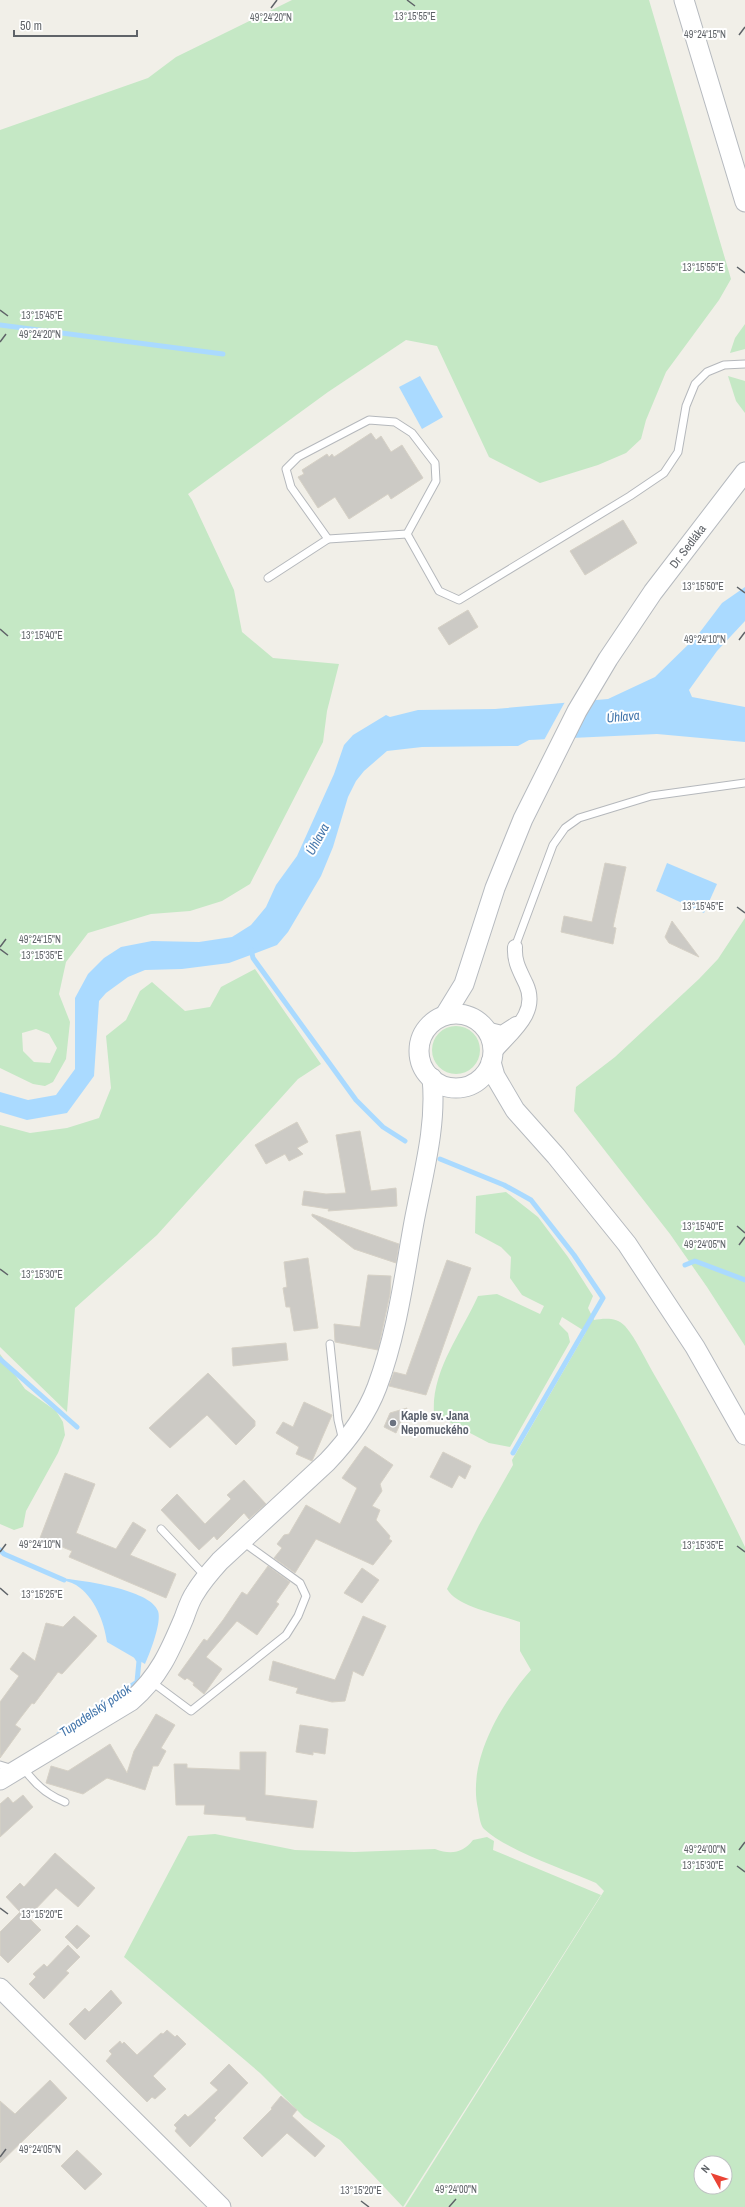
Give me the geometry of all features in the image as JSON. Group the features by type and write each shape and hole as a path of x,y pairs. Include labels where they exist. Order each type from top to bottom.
{"main road":[{"path":"684,0 745,202"},
{"name":"Dr. Sedláka","path":"464,984 495,888 523,819 577,711 625,634 682,552 743,472"},
{"path":"445,1016 464,984"},
{"path":"464,984 472,1017"},
{"path":"515,1110 489,1093 461,1086 442,1084 432,1078 424,1068 420,1056 422,1039 431,1024 445,1016 462,1014 472,1017 486,1029 493,1046 492,1058 495,1076 515,1110 556,1156 627,1244 694,1347 745,1435"},
{"path":"9,1770 132,1701 152,1682 166,1659 194,1594 206,1577 241,1541 344,1444 365,1412 377,1387 395,1328 432,1128 443,1099 461,1086 483,1076 492,1058"},
{"path":"432,1078 432,1128"},
{"path":"0,1988 221,2207"}],"street":[{"path":"492,1058 528,1013 530,1000 527,986 514,958 515,947"},
{"path":"486,1029 502,1033 523,1020"}],"lane":[{"path":"407,534 439,591 459,600 630,496 664,473 678,452 686,406 695,384 707,372 724,365 745,364"},
{"path":"328,539 291,487 286,470 298,458 369,420 395,422 412,433 435,463 436,481 407,534"},
{"path":"268,578 328,539 407,534"},
{"path":"515,947 553,845 565,828 579,818 651,796 745,784"},
{"path":"330,1344 338,1420 344,1444"},
{"path":"161,1529 206,1577"},
{"path":"152,1682 191,1712 286,1635 298,1616 306,1596 300,1583 241,1541"},
{"path":"9,1770 51,1796 65,1802"}],"green space":[{"path":"292,0 649,0 731,279 719,300 666,372 646,420 641,439 626,453 598,465 540,483 489,457 437,346 406,340 328,392 188,494 234,590 242,632 273,658 339,664 327,711 323,742 250,884 222,901 190,911 151,914 88,933 66,962 59,994 70,1022 66,1059 53,1082 45,1086 33,1084 0,1068 0,130 148,78 176,57","holes":["36,1029 49,1034 57,1048 50,1063 34,1062 23,1051 22,1033"]},
{"path":"745,324 745,349 730,353 735,338"},
{"path":"728,376 745,381 745,413 736,401"},
{"path":"745,918 745,1346 707,1287 670,1234 574,1111 576,1087 615,1057 699,979 718,959"},
{"path":"255,969 321,1064 298,1079 157,1235 75,1308 67,1412 0,1347 0,1125 30,1133 67,1128 99,1118 111,1088 106,1036 126,1020 140,991 152,982 185,1011 210,1007 221,987"},
{"path":"456,1026 465,1028 473,1033 478,1041 480,1050 478,1059 473,1067 465,1072 456,1074 447,1072 439,1067 434,1059 432,1050 434,1041 439,1033 447,1028"},
{"path":"506,1192 538,1217 568,1257 593,1296 588,1308 594,1320 606,1319 622,1323 637,1344 691,1439 745,1547 745,2207 405,2207 604,1891 596,1883 507,1845 484,1829 479,1816 476,1791 477,1772 482,1753 498,1716 531,1670 520,1651 520,1622 469,1606 452,1595 447,1589 479,1525 513,1465 512,1460 586,1332 562,1317 559,1324 568,1333 570,1342 510,1447 489,1443 434,1414 434,1398 442,1368 448,1353 478,1296 497,1294 540,1314 544,1306 522,1295 510,1278 511,1257 501,1247 475,1233 476,1196"},
{"path":"0,1354 25,1389 56,1411 63,1422 65,1435 58,1453 26,1511 23,1527 14,1530 0,1524"},
{"path":"215,1834 295,1850 354,1852 435,1849 446,1852 456,1852 465,1848 473,1840 487,1837 494,1841 493,1850 601,1895 403,2207 340,2140 304,2117 260,2073 124,1957 188,1836"}],"water":[{"path":"420,376 443,417 422,429 399,387"},
{"name":"Úhlava","path":"745,587 745,621 717,651 689,690 692,697 745,707 745,742 657,734 529,740 518,746 422,747 387,751 364,771 356,781 348,797 333,847 321,876 288,932 277,945 229,963 182,969 145,970 128,977 106,993 99,1001 94,1076 67,1113 27,1120 0,1112 0,1092 28,1100 56,1095 75,1069 75,998 88,974 104,958 121,947 152,941 199,942 232,937 251,925 266,907 276,885 297,856 334,774 344,745 353,735 386,715 390,717 418,710 495,709 608,699 655,677 697,636 722,603"},
{"path":"667,863 717,884 704,913 656,891"},
{"path":"59,1578 82,1581 129,1591 152,1603 158,1611 159,1616 155,1638 145,1664 107,1642 104,1626 98,1610 88,1596 76,1585"}],"pier":[{"path":"595,698 571,740 543,742 566,700"}],"building":[{"path":"371,433 376,440 381,436 391,452 402,445 423,478 391,499 388,494 349,519 335,497 318,508 298,477 304,474 302,470 327,454 329,457 332,454 334,457"},
{"path":"623,520 637,543 585,575 570,551"},
{"path":"468,610 478,627 449,645 438,628"},
{"path":"605,863 626,867 613,927 616,928 613,944 561,932 564,916 592,922"},
{"path":"672,921 699,957 669,943 665,937"},
{"path":"297,1122 308,1142 297,1148 303,1154 289,1161 285,1154 266,1164 255,1145"},
{"path":"360,1131 371,1191 396,1188 397,1206 328,1211 329,1209 302,1205 304,1191 326,1194 346,1193 336,1135"},
{"path":"312,1214 399,1244 396,1263 354,1249 312,1216"},
{"path":"308,1258 318,1328 294,1331 290,1307 286,1307 283,1288 287,1287 284,1262"},
{"path":"447,1260 471,1268 426,1395 389,1386 394,1372 406,1375"},
{"path":"368,1275 391,1276 390,1294 378,1350 335,1342 334,1324 360,1327"},
{"path":"286,1343 288,1360 233,1366 232,1348"},
{"path":"208,1373 255,1421 255,1426 236,1445 207,1415 170,1448 149,1428"},
{"path":"304,1402 332,1415 312,1461 296,1454 299,1447 276,1433 283,1422 293,1427"},
{"name":"Kaple sv. Jana Nepomuckého","path":"407,1408 396,1433 384,1427 390,1413"},
{"path":"365,1446 393,1465 380,1484 382,1491 372,1506 380,1510 376,1520 390,1536 389,1539 392,1541 373,1565 316,1539 295,1573 274,1558 282,1548 277,1544 284,1535 289,1534 306,1505 340,1524 357,1488 342,1478"},
{"path":"443,1452 471,1466 465,1479 459,1475 452,1488 430,1477"},
{"path":"65,1473 95,1484 76,1533 116,1549 133,1522 146,1530 130,1555 176,1574 166,1598 69,1557 72,1551 40,1538"},
{"path":"244,1480 266,1504 249,1519 244,1513 217,1540 214,1536 199,1550 161,1510 177,1494 205,1524 231,1499 227,1495"},
{"path":"268,1566 290,1582 276,1602 279,1604 257,1635 237,1621 206,1657 222,1669 204,1694 193,1685 194,1683 187,1678 185,1680 178,1675 204,1639 207,1641 242,1592 247,1595"},
{"path":"362,1568 379,1580 362,1603 344,1593"},
{"path":"74,1616 97,1636 62,1674 58,1672 34,1704 32,1703 15,1725 21,1729 0,1758 0,1702 19,1676 10,1669 23,1652 35,1661 46,1623 63,1627"},
{"path":"363,1616 386,1626 363,1676 353,1671 345,1701 332,1702 296,1693 298,1688 269,1680 273,1661 335,1680"},
{"path":"156,1714 175,1725 161,1748 166,1751 158,1766 153,1766 145,1790 107,1778 83,1794 46,1783 51,1766 68,1771 110,1744 127,1773 134,1751"},
{"path":"300,1725 328,1729 325,1754 313,1752 313,1755 296,1752"},
{"path":"240,1752 266,1752 265,1795 317,1801 313,1828 246,1820 246,1817 204,1814 205,1805 176,1805 174,1764 187,1764 187,1768 240,1770"},
{"path":"23,1795 33,1807 0,1837 0,1804 8,1797 13,1803"},
{"path":"55,1853 95,1888 78,1907 56,1888 28,1917 41,1930 8,1963 0,1955 0,1932 20,1912 6,1897 20,1883 24,1887"},
{"path":"77,1925 90,1936 77,1949 65,1937"},
{"path":"68,1945 80,1957 66,1971 69,1973 44,1999 29,1984 36,1977 33,1974 44,1964 47,1967"},
{"path":"111,1990 122,2003 85,2040 69,2024 85,2008 89,2012"},
{"path":"167,2030 175,2037 177,2035 186,2044 153,2076 166,2089 155,2099 152,2097 147,2102 106,2061 112,2054 109,2051 120,2041 122,2044 124,2042 137,2055 161,2033 163,2034"},
{"path":"229,2064 248,2083 214,2118 216,2120 190,2147 175,2131 177,2128 174,2125 185,2114 188,2117 192,2114 218,2090 210,2083"},
{"path":"50,2080 67,2098 0,2163 0,2101 15,2114"},
{"path":"281,2096 297,2110 292,2116 325,2146 315,2157 287,2133 262,2157 243,2138 272,2109 271,2108"},
{"path":"77,2150 102,2174 85,2190 61,2166"}],"waterway":[{"path":"0,325 223,354"},
{"path":"251,949 253,958 356,1100 383,1127 405,1141"},
{"path":"440,1159 504,1185 531,1200 574,1255 603,1298 513,1453"},
{"path":"685,1265 695,1261 745,1280"},
{"path":"0,1359 77,1427"},
{"name":"Tupadelský potok","path":"0,1550 4,1554 64,1580"},
{"name":"Tupadelský potok","path":"59,1734 137,1682 139,1661 136,1656"}],"place":[{"name":"Kaple sv. Jana Nepomuckého","path":"393,1423"}]}
